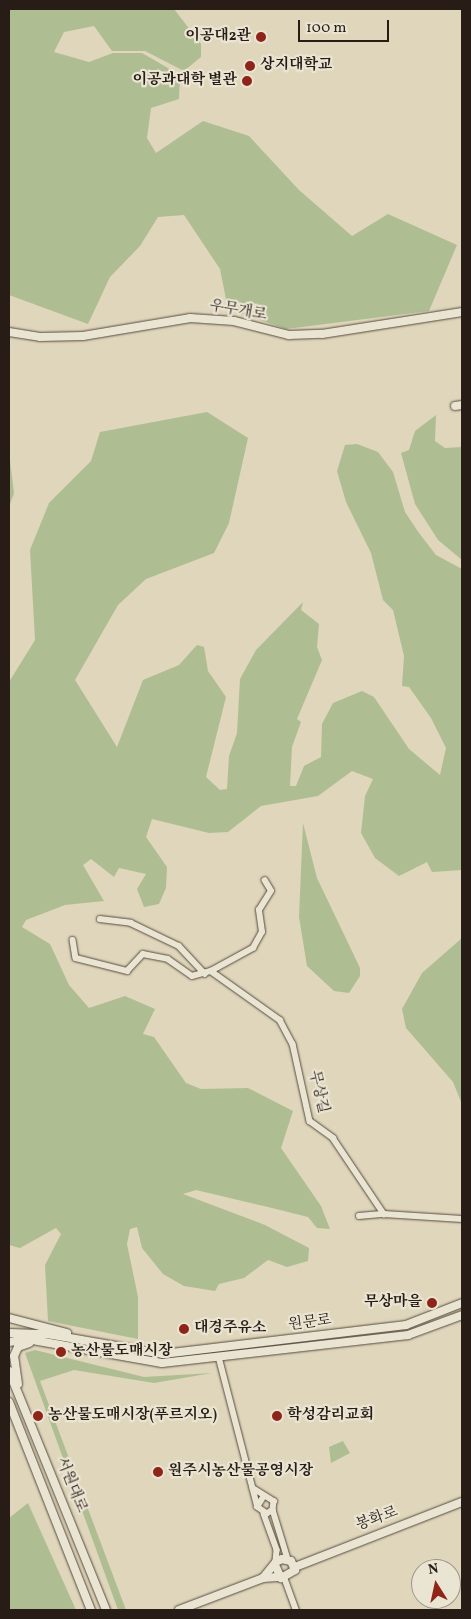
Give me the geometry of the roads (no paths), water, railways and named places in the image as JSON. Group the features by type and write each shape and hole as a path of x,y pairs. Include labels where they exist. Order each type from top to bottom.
{"street":[{"name":"우무개로","path":"9,332 40,337 83,336 190,318 234,322 289,335 322,334 462,312"},
{"path":"73,940 76,958 127,971 143,954 168,959 192,976 205,974 253,948 262,932 260,910 271,891 265,881"},
{"path":"100,918 131,923 179,946 205,974"},
{"name":"무상길","path":"211,971 288,1030 310,1121 333,1138 384,1214"},
{"path":"359,1216 384,1214 462,1219"},
{"name":"원문로","path":"9,1334 47,1334 139,1351 217,1348 406,1325 462,1303"},
{"name":"원문로","path":"9,1342 44,1343 137,1361 219,1357 408,1335 462,1314"},
{"path":"9,1318 139,1351"},
{"path":"22,1400 14,1356 26,1344 44,1343"},
{"path":"217,1348 251,1484 257,1504 264,1514 277,1550 275,1564 263,1578"},
{"name":"서원대로","path":"9,1371 106,1610"},
{"name":"서원대로","path":"9,1402 91,1610"},
{"path":"251,1484 264,1496 274,1501 273,1510 280,1544 291,1562"},
{"path":"257,1504 264,1496"},
{"name":"봉화로","path":"291,1562 302,1561 462,1502"},
{"path":"264,1514 273,1510"},
{"path":"275,1564 291,1562"},
{"path":"285,1577 291,1562"},
{"path":"275,1564 285,1577 296,1610"},
{"path":"179,1610 263,1578 285,1577"}],"place":[{"name":"이공대2관","path":"261,37"},
{"name":"상지대학교","path":"250,66"},
{"name":"이공과대학 별관","path":"247,81"},
{"name":"무상마을","path":"432,1303"},
{"name":"대경주유소","path":"184,1329"},
{"name":"농산물도매시장","path":"61,1352"},
{"name":"농산물도매시장(푸르지오)","path":"38,1416"},
{"name":"학성감리교회","path":"277,1416"},
{"name":"원주시농산물공영시장","path":"158,1472"}]}
